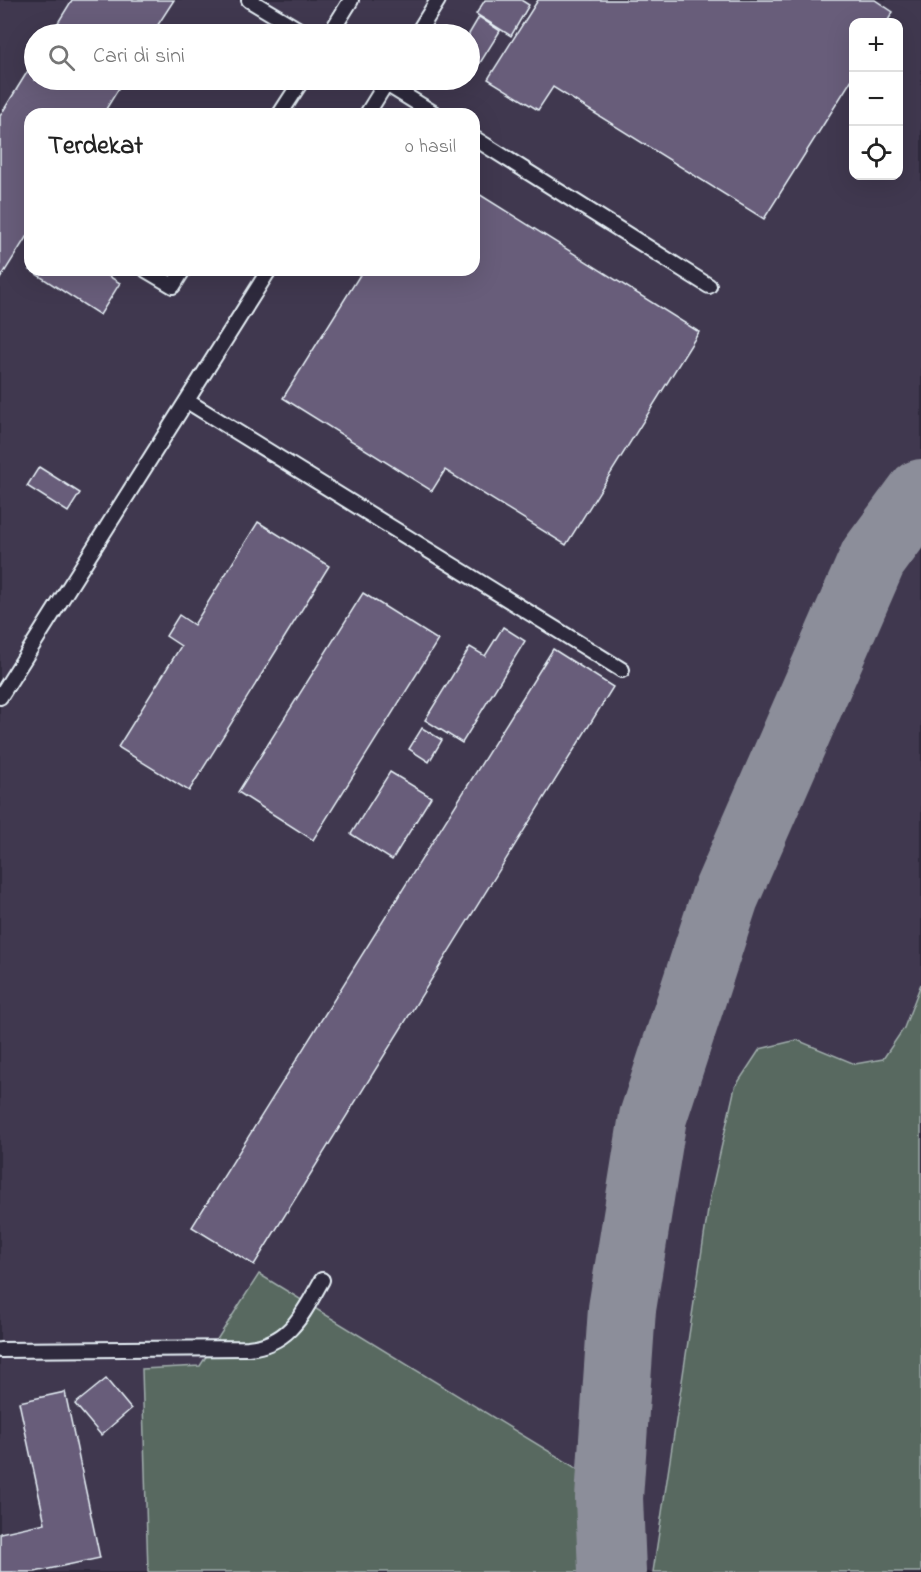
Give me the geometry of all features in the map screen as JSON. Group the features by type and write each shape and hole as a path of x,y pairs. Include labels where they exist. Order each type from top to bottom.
{"lane":[{"path":"249,0 289,24"},
{"path":"336,24 351,0"},
{"path":"423,24 438,0"},
{"path":"284,108 296,90"},
{"path":"370,108 380,90"},
{"path":"399,90 426,108"},
{"path":"480,142 710,286"},
{"path":"156,276 173,286 179,276"},
{"path":"0,697 265,276"},
{"path":"187,401 622,670"},
{"path":"0,1350 261,1347 293,1328 300,1320 322,1280"}],"shaded area":[{"path":"0,0 921,0 921,1572 0,1572"}],"green space":[{"path":"921,984 921,1572 653,1572 710,1197 735,1087 760,1049 797,1040 855,1064 883,1059 904,1028"},
{"path":"259,1274 586,1474 579,1545 579,1572 148,1572 142,1369 200,1366"}],"building":[{"path":"72,0 174,0 158,24 57,24"},
{"path":"485,0 521,0 529,5 511,36 476,14"},
{"path":"538,0 875,0 893,12 889,18 849,18 849,84 764,219 553,87 538,110 488,79"},
{"path":"479,17 500,31 480,63 480,24 475,24"},
{"path":"24,77 24,90 118,90 107,108 24,108 24,241 0,279 0,116"},
{"path":"480,195 699,332 566,545 445,470 432,491 283,398 359,276 480,276"},
{"path":"39,276 109,276 120,283 100,315"},
{"path":"39,467 80,493 68,512 27,486"},
{"path":"258,522 329,566 189,791 118,747 181,646 166,636 179,615 194,625"},
{"path":"363,593 438,640 313,840 238,792"},
{"path":"503,627 525,641 462,743 425,720 470,647 485,656"},
{"path":"553,649 613,687 254,1265 192,1227"},
{"path":"422,728 442,740 429,762 409,749"},
{"path":"390,772 431,797 392,860 351,834"},
{"path":"106,1379 131,1409 101,1435 75,1404"},
{"path":"65,1392 100,1558 35,1572 0,1572 0,1533 45,1523 19,1402"}],"taxiway":[{"path":"612,1572 609,1498 622,1309 653,1117 725,897 873,558 921,493"}]}
